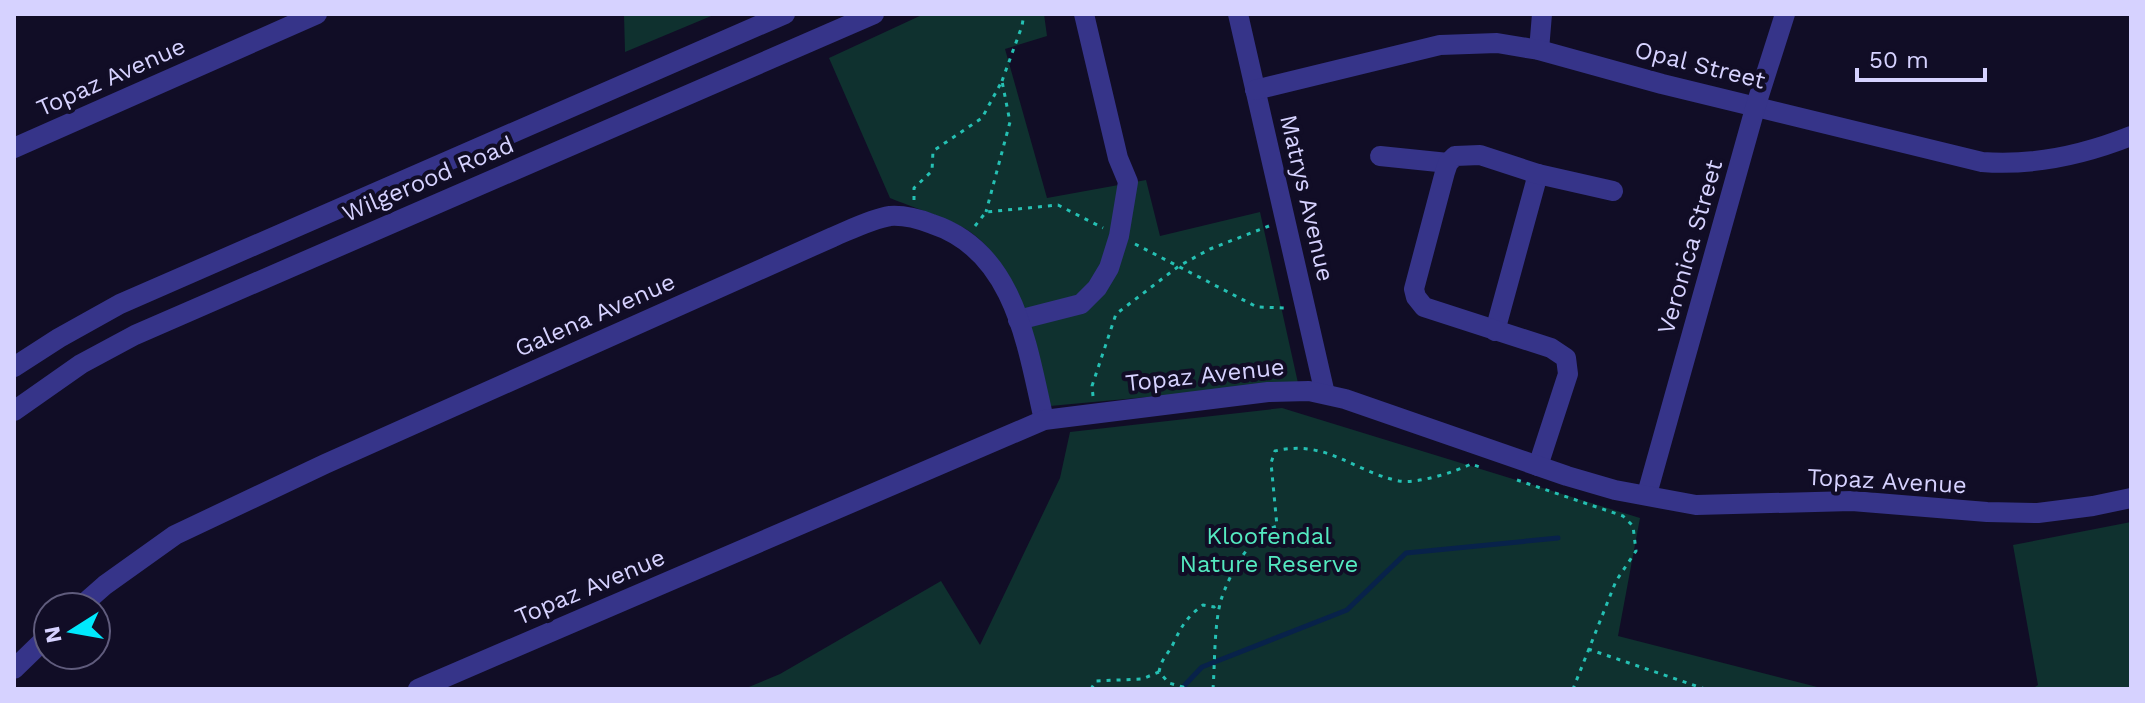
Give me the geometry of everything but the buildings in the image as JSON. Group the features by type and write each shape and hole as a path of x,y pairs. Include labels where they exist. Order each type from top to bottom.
{"street":[{"name":"Topaz Avenue","path":"14,148 317,14"},
{"name":"Wilgerood Road","path":"14,367 120,304 785,14"},
{"name":"Wilgerood Road","path":"14,411 81,364 135,335 874,14"},
{"path":"1018,320 1081,304 1097,288 1109,268 1119,236 1128,182 1118,158 1084,14"},
{"name":"Matrys Avenue","path":"1238,14 1325,394"},
{"path":"1539,50 1542,14"},
{"name":"Veronica Street","path":"1647,494 1756,105 1785,14"},
{"name":"Opal Street","path":"1255,90 1440,45 1497,43 1539,50 1662,84 1982,162 2009,164 2073,155 2131,136"},
{"path":"1538,466 1568,374 1568,363 1560,352 1424,307 1416,297 1414,289 1448,163 1455,156 1480,155 1538,174 1613,191"},
{"path":"1380,156 1448,163"},
{"path":"1495,331 1538,174"},
{"name":"Galena Avenue","path":"98,591 175,535 325,464 833,237 890,216 915,218 964,238 987,258 1006,290 1026,339 1044,420"},
{"name":"Topaz Avenue","path":"418,689 1044,420 1268,392 1309,391 1325,394 1615,490 1696,505 1852,501 2015,513 2060,511 2131,498"},
{"path":"14,669 32,652"}],"path":[{"path":"915,218 914,188 932,171 933,151 982,118 1002,81 1024,14"},
{"path":"986,212 1010,122 1002,81"},
{"path":"1096,412 1092,386 1116,314 1189,260 1284,220"},
{"path":"1213,689 1221,602 1231,577 1251,545 1268,528 1277,526 1271,463 1275,451 1291,447 1317,448 1376,474 1403,482 1453,473 1471,464 1485,469"},
{"path":"1513,478 1608,509 1623,516 1633,526 1636,551 1616,581 1573,689"},
{"path":"1159,672 1162,659 1174,644 1187,618 1203,605 1214,607 1221,602"},
{"path":"1588,649 1705,689"},
{"path":"1091,689 1096,681 1142,679 1159,672"},
{"path":"1159,672 1169,683 1183,689"}],"green space":[{"path":"624,14 716,14 625,52"},
{"path":"924,14 1044,14 1047,36 1005,49 1047,198 1146,180 1160,236 1260,212 1298,383 1050,406 1032,335 1013,286 1000,264 986,245 969,231 890,198 829,58"},
{"name":"Kloofendal Nature Reserve","path":"1282,408 1640,518 1618,636 1825,689 744,689 780,674 941,581 980,645 1060,478 1070,432"},
{"path":"2131,522 2131,689 2032,689 2038,685 2013,545"}],"waterway":[{"path":"1181,689 1202,667 1347,610 1406,553 1558,538"}]}
